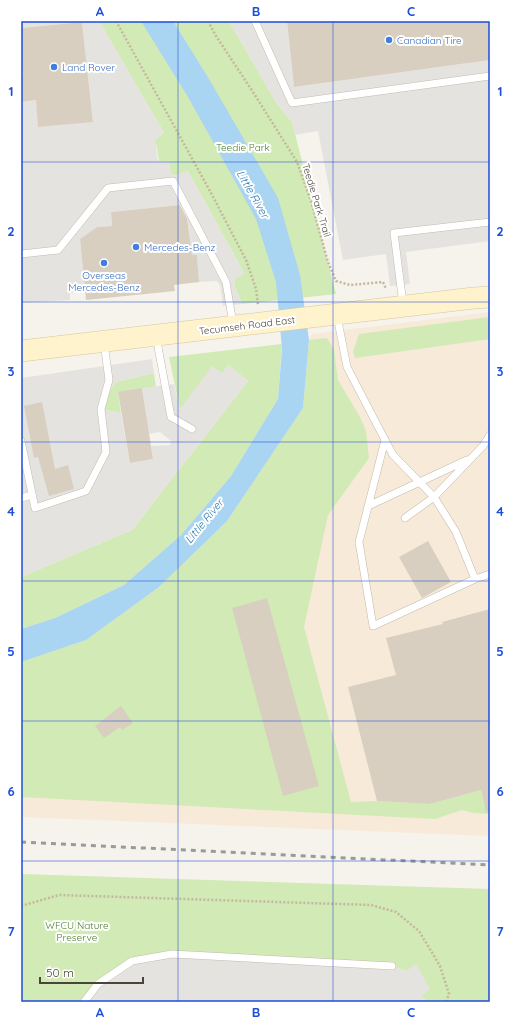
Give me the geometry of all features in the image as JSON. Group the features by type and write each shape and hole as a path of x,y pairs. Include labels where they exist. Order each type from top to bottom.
{"main road":[{"name":"Tecumseh Road East","path":"21,351 485,296"}],"lane":[{"path":"255,21 292,103 490,76"},
{"path":"21,254 58,250 108,188 173,181 226,282 233,327"},
{"path":"403,306 394,233 490,222"},
{"path":"336,314 347,366 385,440 393,455 434,497 456,532 475,579"},
{"path":"156,336 171,417 192,429"},
{"path":"21,441 35,508 86,491 106,452 101,409 109,380 104,342"},
{"path":"405,518 434,497 483,446 490,435"},
{"path":"385,440 359,542 373,626 475,579 490,574"},
{"path":"368,506 471,458"},
{"path":"21,498 32,494"},
{"path":"84,1002 98,984 132,961 172,954 392,966"}],"path":[{"path":"116,21 210,190 246,260 256,289 258,305"},
{"name":"Teedie Park Trail","path":"208,21 216,36 297,162 311,201 328,262 336,281 350,285 383,282 386,289"},
{"path":"21,906 59,895 371,905 396,912 419,932 440,966 449,994 446,1002"}],"shaded area":[{"path":"21,21 99,21 164,133 154,140 156,143 157,158 160,162 169,161 170,170 173,176 188,171 244,273 235,279 234,285 242,304 223,306 220,285 217,281 199,282 197,255 192,255 186,209 181,205 111,212 112,226 97,227 80,239 85,292 70,293 70,300 21,303 21,102 36,100 39,127 93,121 82,22 21,28"},
{"path":"229,21 287,21 294,87 490,60 490,241 406,252 410,284 390,286 386,254 343,260 318,131 295,135 292,122 277,104"},
{"path":"490,312 490,836 21,817 21,662 86,640 303,408 309,340 312,334"},
{"path":"152,359 154,373 116,382 107,395 105,410 121,413 130,463 153,459 151,446 170,445 171,441 160,432 149,434 142,388 174,384 180,409 212,366 222,373 228,365 248,381 132,530 21,577 21,378"},
{"path":"172,954 392,966 406,971 416,964 430,989 421,995 427,1002 84,1002 98,984 132,961"}],"green space":[{"name":"Teedie Park","path":"99,21 229,21 277,104 292,122 336,294 242,304 234,285 235,279 244,273 188,171 173,176 170,170 169,161 160,162 154,140 164,133"},
{"path":"490,317 490,339 355,358 353,352 359,334"},
{"path":"327,338 334,350 338,380 360,417 366,431 369,458 328,515 304,627 351,802 377,801 430,804 481,790 485,808 490,808 490,814 474,813 462,810 435,819 21,797 21,662 86,640 159,587 227,521 303,408 309,340"},
{"path":"282,344 278,399 231,476 181,535 124,585 55,618 21,629 21,577 132,530 248,381 228,365 222,374 180,409 169,357"},
{"path":"154,373 156,387 118,393 121,413 105,410 107,395 116,382"},
{"name":"WFCU Nature Preserve","path":"21,874 490,889 490,1002 427,1002 421,995 430,989 406,971 392,966 84,1002 21,1002"}],"water":[{"name":"Little River","path":"141,21 173,21 209,79 278,198 300,275 309,340 303,408 227,521 159,587 86,640 21,662 21,629 55,618 124,585 181,535 231,476 278,399 282,349 276,282 256,219 188,97"}],"building":[{"name":"Canadian Tire","path":"287,21 490,21 490,60 294,87"},
{"name":"Land Rover","path":"82,22 93,122 38,127 36,100 21,102 21,75 23,75 21,59 21,28"},
{"name":"Mercedes-Benz","path":"180,205 187,218 192,255 197,255 199,282 174,285 175,291 86,300 80,239 97,227 112,226 111,212"},
{"path":"142,388 153,459 130,463 118,392"},
{"path":"42,402 55,469 68,465 74,489 49,496 38,457 34,458 24,406"},
{"path":"428,541 451,582 422,598 399,557"},
{"path":"267,598 319,786 283,796 232,608"},
{"path":"490,609 490,811 486,812 481,790 430,804 377,801 348,687 396,675 386,638 443,624 442,622"},
{"path":"121,706 133,723 122,730 120,727 104,738 95,726"}],"railway":[{"path":"21,842 490,865"}],"place":[{"name":"Canadian Tire","path":"389,40"},
{"name":"Land Rover","path":"54,67"},
{"name":"Mercedes-Benz","path":"136,247"},
{"name":"Overseas Mercedes-Benz","path":"104,263"}]}
